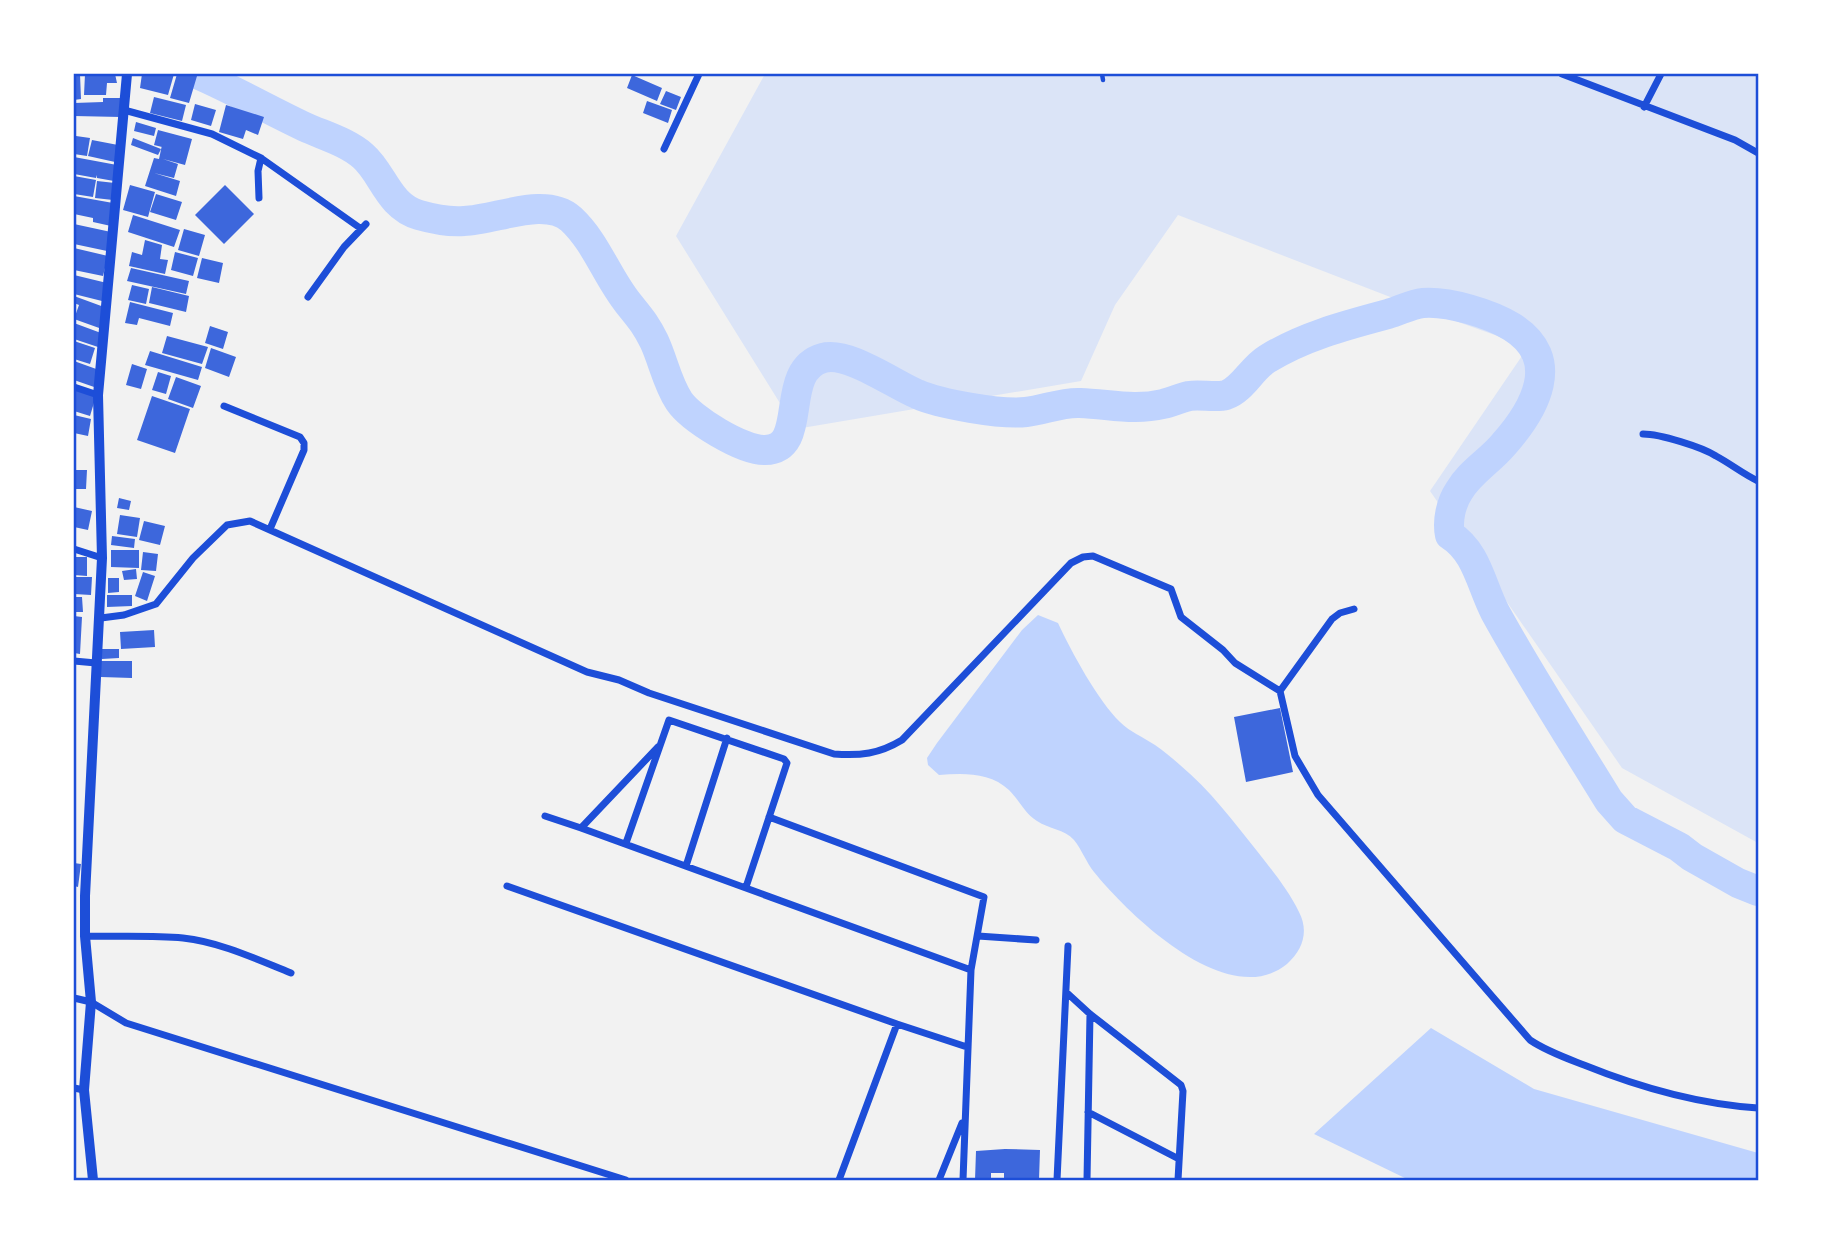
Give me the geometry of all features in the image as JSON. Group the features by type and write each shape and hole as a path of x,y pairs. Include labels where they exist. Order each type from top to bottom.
{"street":[{"path":"93,1181 79,1089 91,1002 79,895 101,618 103,558 98,395 127,74"},
{"path":"664,149 699,74"},
{"path":"1562,74 1735,140 1759,153"},
{"path":"1644,107 1661,74"},
{"path":"124,110 212,134 261,158 363,226 308,296"},
{"path":"259,198 258,175 261,158"},
{"path":"74,387 98,395"},
{"path":"224,406 300,437 304,443 304,450 270,529"},
{"path":"1643,434 1656,434 1714,454 1759,481"},
{"path":"101,618 124,615 156,604 193,558 227,525 250,521 587,672 619,680 649,693 834,754 873,754 902,740 1071,563 1093,556 1171,589 1181,617 1236,663 1280,691 1295,756 1318,795 1530,1040 1548,1051 1647,1089 1703,1101 1759,1108"},
{"path":"74,550 103,558"},
{"path":"1280,691 1332,619 1340,613 1354,609"},
{"path":"74,661 96,663"},
{"path":"626,843 669,720 727,738 786,761 746,887"},
{"path":"686,866 727,738"},
{"path":"582,828 659,747"},
{"path":"545,817 626,843 971,970"},
{"path":"769,817 981,894 985,900 971,970 963,1181"},
{"path":"507,886 967,1047"},
{"path":"85,936 181,938 198,941 228,948 291,973"},
{"path":"978,936 1036,940"},
{"path":"1058,1181 1068,946"},
{"path":"1066,992 1181,1085 1178,1181"},
{"path":"74,998 91,1002 127,1023 626,1181"},
{"path":"1087,1181 1090,1014"},
{"path":"839,1181 897,1024"},
{"path":"1088,1112 1177,1158"},
{"path":"939,1181 964,1117"}],"shaded area":[{"path":"765,74 1758,74 1758,843 1622,768 1430,491 1528,347 1178,215 1115,305 1081,381 796,429 676,236"}],"water":[{"path":"1038,615 1058,623 1086,675 1120,722 1165,752 1191,775 1230,817 1280,881 1295,904 1304,926 1303,940 1297,953 1287,964 1263,976 1237,976 1209,967 1155,933 1110,890 1091,868 1074,840 1033,818 1002,784 976,775 939,775 928,765 927,758 937,743 1022,630"},
{"path":"1431,1028 1534,1089 1758,1153 1758,1180 1409,1180 1314,1134"}],"building":[{"path":"74,74 80,74 81,99 74,100"},
{"path":"85,74 115,74 117,83 107,83 106,95 84,95"},
{"path":"142,74 174,74 168,95 140,88"},
{"path":"177,74 197,76 189,103 170,98"},
{"path":"632,75 662,88 657,101 627,88"},
{"path":"666,91 681,97 676,110 660,104"},
{"path":"154,97 186,105 182,121 150,113"},
{"path":"103,98 121,98 121,117 74,116 74,103 103,102"},
{"path":"647,101 672,110 668,123 643,113"},
{"path":"195,104 216,110 211,126 191,120"},
{"path":"226,105 264,117 258,135 246,130 243,139 219,132"},
{"path":"136,122 156,128 154,136 134,131"},
{"path":"158,130 192,139 185,165 163,159 178,164 174,178 154,173 180,181 176,196 145,186 154,158 159,159 162,147 154,145"},
{"path":"76,136 90,138 87,156 74,154"},
{"path":"133,138 161,149 158,155 131,145"},
{"path":"92,140 118,145 115,162 88,156"},
{"path":"74,157 117,165 114,181 97,178 97,175 96,178 74,174"},
{"path":"74,176 96,180 93,197 74,194"},
{"path":"97,181 115,183 113,200 95,198"},
{"path":"130,185 155,192 148,217 123,210"},
{"path":"225,185 254,214 224,244 195,215"},
{"path":"156,194 182,202 176,220 150,212"},
{"path":"74,196 113,203 111,226 74,214"},
{"path":"133,215 180,230 174,247 128,232"},
{"path":"74,224 111,232 107,251 74,244"},
{"path":"184,229 205,235 199,256 178,250"},
{"path":"145,240 162,245 160,259 168,260 165,274 129,266 132,252 142,255"},
{"path":"74,248 108,256 103,276 74,270"},
{"path":"175,252 198,258 193,276 171,270"},
{"path":"202,258 223,263 219,283 197,278"},
{"path":"131,268 189,281 186,294 127,281"},
{"path":"74,275 107,283 102,301 74,294"},
{"path":"132,285 149,289 146,304 128,300"},
{"path":"152,287 189,296 186,312 149,303"},
{"path":"74,296 104,307 102,329 74,319 79,305 74,303"},
{"path":"130,302 173,313 170,326 139,318 137,325 125,323"},
{"path":"74,323 101,333 98,347 74,339"},
{"path":"210,326 228,332 223,349 205,343"},
{"path":"167,336 208,347 202,364 162,353"},
{"path":"74,341 95,348 90,364 74,359"},
{"path":"211,348 236,357 229,377 205,368"},
{"path":"150,351 202,367 198,380 145,365"},
{"path":"74,361 99,370 97,388 74,380"},
{"path":"132,364 147,369 141,389 126,385"},
{"path":"158,372 171,376 166,394 152,390"},
{"path":"176,377 201,386 193,408 168,399"},
{"path":"74,390 96,396 90,416 74,411"},
{"path":"152,396 190,409 175,453 137,440"},
{"path":"74,415 91,419 88,436 74,433"},
{"path":"74,470 87,470 86,489 74,489"},
{"path":"119,498 131,501 129,510 117,508"},
{"path":"74,507 92,511 88,530 74,527"},
{"path":"120,515 140,518 137,537 117,534"},
{"path":"144,521 165,526 160,545 139,540"},
{"path":"112,536 135,539 134,548 111,545"},
{"path":"111,550 139,550 139,568 111,567"},
{"path":"143,552 158,554 156,571 141,570"},
{"path":"74,557 87,557 87,576 74,575"},
{"path":"136,569 137,579 124,580 122,571"},
{"path":"143,572 155,576 147,601 135,596"},
{"path":"74,577 92,577 91,595 74,594"},
{"path":"108,578 119,578 119,592 108,593"},
{"path":"107,595 132,595 132,606 107,607"},
{"path":"74,597 82,597 83,612 74,612"},
{"path":"74,616 82,617 80,654 74,653"},
{"path":"154,630 155,647 121,649 120,632"},
{"path":"102,649 119,649 119,658 102,659"},
{"path":"101,661 132,661 132,678 101,677"},
{"path":"1280,708 1293,772 1246,782 1234,717"},
{"path":"74,863 81,864 78,887 74,886"},
{"path":"1040,1150 1039,1180 1004,1180 1004,1173 991,1173 991,1180 975,1180 976,1151"}],"waterway":[{"path":"197,74 357,151 370,163 393,197 409,211 419,215 464,221 548,209 571,219 587,238 648,330 679,401 718,433 755,449 765,450 779,446 787,437 801,378 809,366 823,358 845,359 917,394 971,408 1015,412 1073,403 1142,407 1189,396 1226,395 1237,389 1262,363 1281,351 1326,332 1419,304 1457,306 1503,322 1528,340 1537,354 1539,384 1534,400 1515,430 1469,478 1456,496 1449,518 1450,535 1459,542 1472,560 1508,636 1609,801 1625,819 1679,847 1738,883 1758,891"}]}
